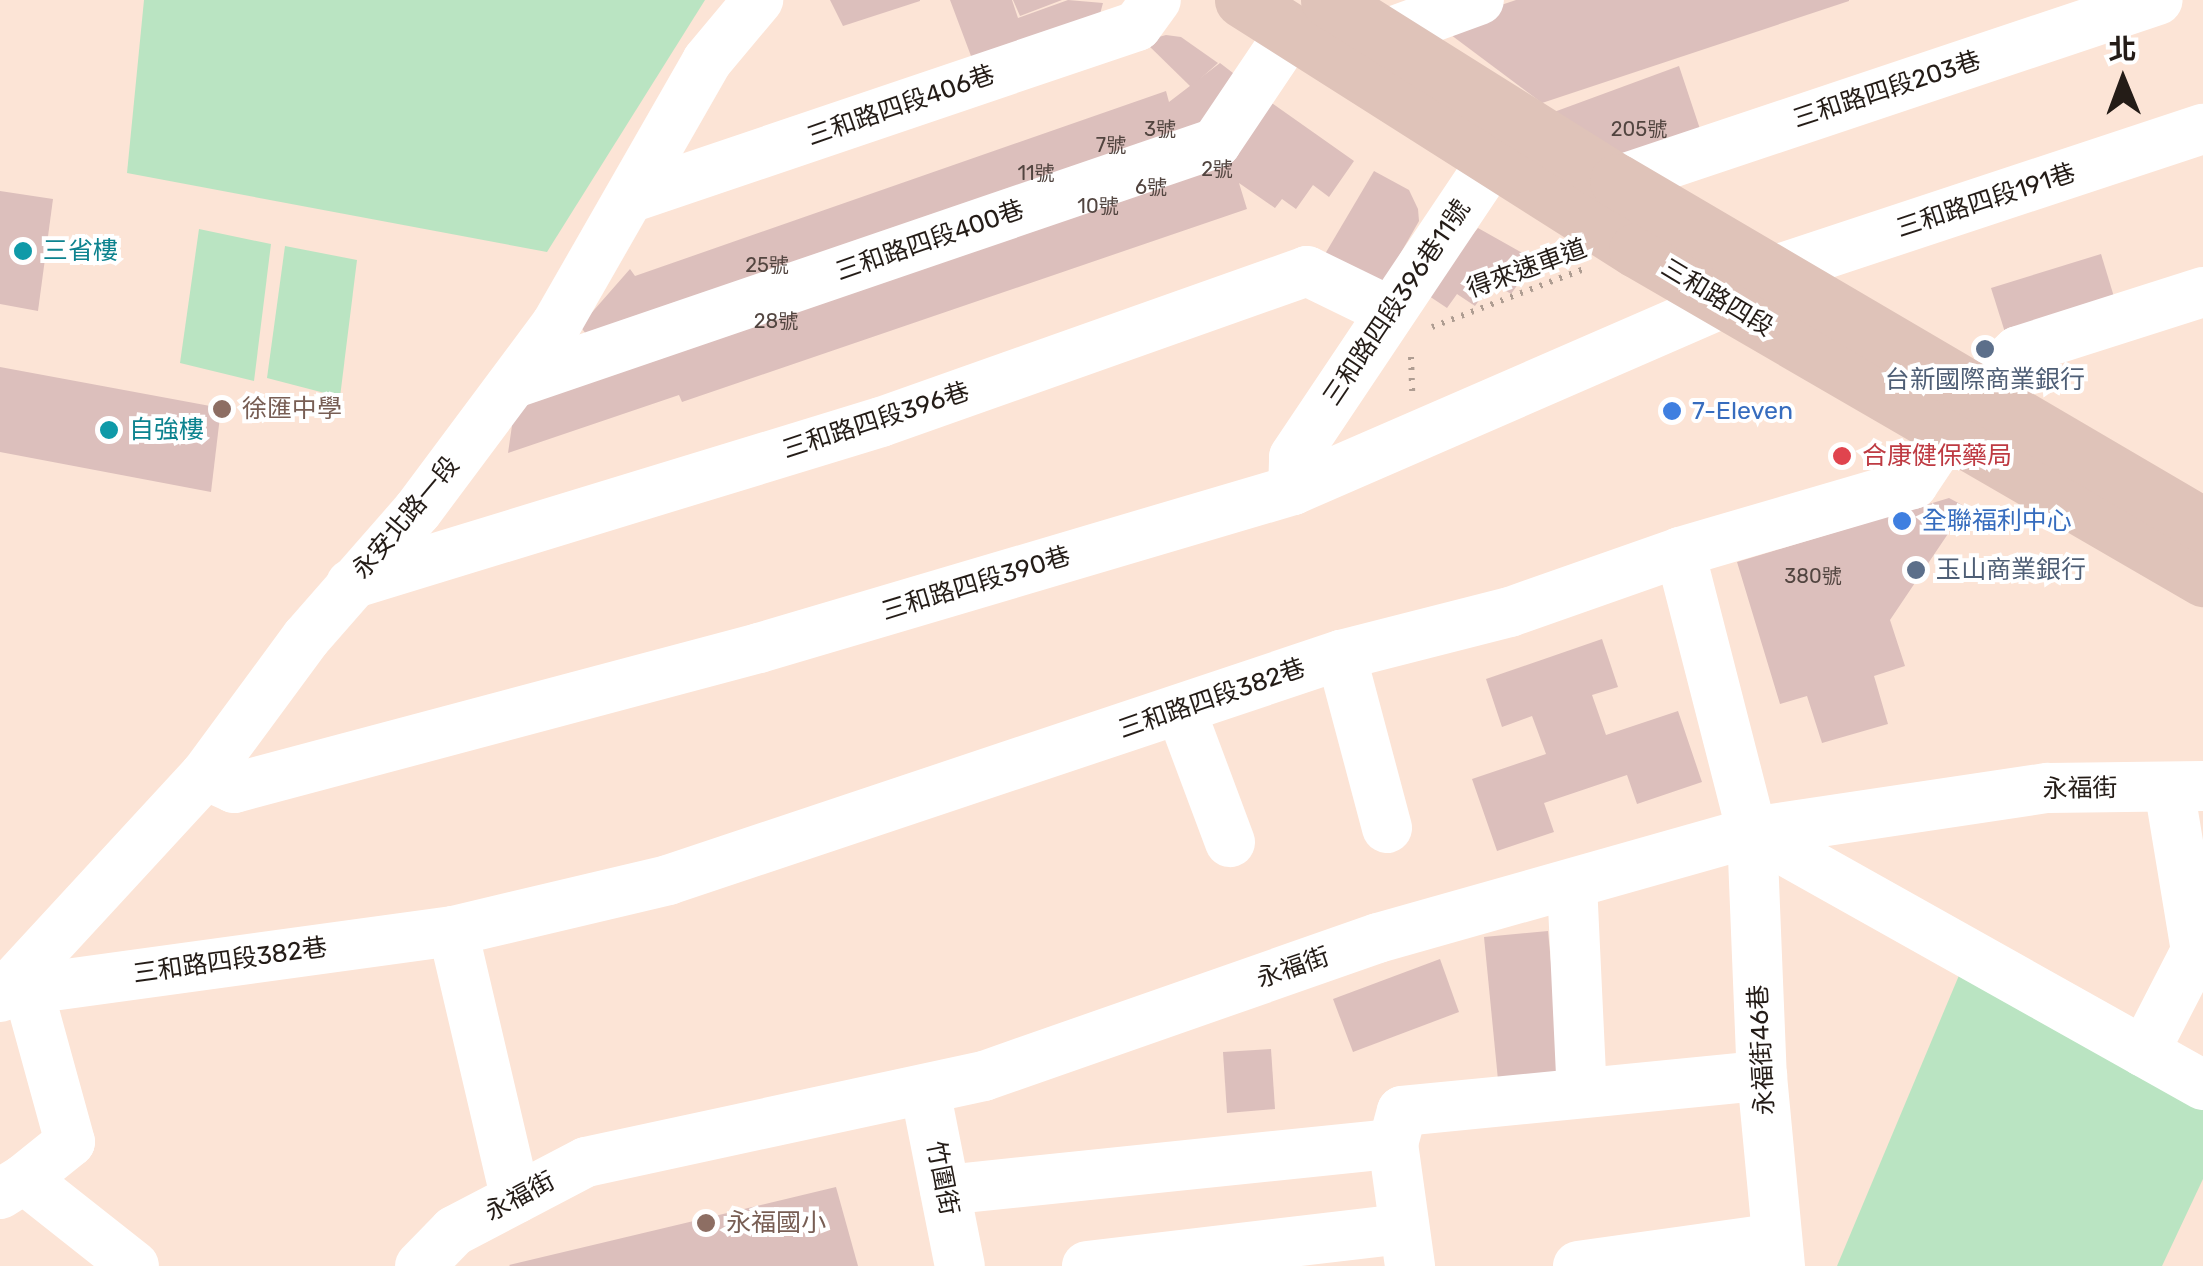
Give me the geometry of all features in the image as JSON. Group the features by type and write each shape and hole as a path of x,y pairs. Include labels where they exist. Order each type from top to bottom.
{"main road":[{"name":"三和路四段","path":"1242,0 1383,35 1636,250 1725,302 2203,525"},
{"name":"三和路四段","path":"1310,15 1505,142 1617,181 1770,272 1961,414 2203,579"}],"street":[{"name":"永安北路一段","path":"12,992 205,776 351,584 418,510 514,383 634,196 707,61 758,0"},
{"name":"三和路四段406巷","path":"634,196 1137,26 1156,0"},
{"path":"1383,35 1479,0"},
{"name":"三和路四段203巷","path":"1617,181 2158,0"},
{"name":"三和路四段400巷","path":"514,383 1216,143 1310,15"},
{"name":"三和路四段191巷","path":"1770,272 2203,130"},
{"name":"三和路四段396巷11號","path":"1292,490 1294,457 1409,334 1505,142"},
{"name":"三和路四段396巷","path":"351,584 880,422 1307,270 1409,334"},
{"name":"三和路四段382巷","path":"12,992 453,931 668,880 1341,655 1510,612 1680,552 1914,484 1961,414 2018,352 2203,292"},
{"name":"三和路四段390巷","path":"205,776 234,788 759,648 1292,490 1438,430 1725,302"},
{"name":"永福街46巷","path":"1680,552 1752,832 1762,1076 1778,1252"},
{"path":"1341,655 1387,828"},
{"path":"1181,711 1230,842"},
{"path":"2144,1052 2196,951 2186,787"},
{"name":"永福街","path":"420,1266 454,1232 586,1162 984,1076 1378,938 1752,832 2048,788 2186,787"},
{"path":"1752,832 2203,1085"},
{"path":"1572,884 1582,1093"},
{"path":"453,931 516,1199"},
{"path":"12,992 70,1142 12,1186 134,1266"},
{"path":"1087,1266 1407,1247 1393,1144 1402,1111 1762,1076"},
{"name":"竹圍街","path":"925,1090 960,1266"},
{"path":"945,1190 1393,1144"},
{"path":"1578,1266 1778,1252"}],"path":[{"name":"得來速車道","path":"1409,334 1636,250"},
{"path":"1409,334 1408,387 1438,430"}],"green space":[{"path":"144,0 705,0 547,252 127,173"},
{"path":"199,229 271,244 254,381 180,363"},
{"path":"285,246 357,260 340,397 267,378"},
{"path":"1960,973 2203,1100 2203,1179 2162,1266 1837,1266"}],"building":[{"path":"830,0 920,0 920,1 843,26"},
{"path":"950,0 1012,0 1018,18 1068,0 1103,3 1100,14 974,64"},
{"path":"1013,0 1062,0 1020,16"},
{"path":"1516,0 1849,1 1542,103 1439,26"},
{"path":"1166,35 1181,37 1218,63 1191,87 1144,41"},
{"path":"1220,63 1246,83 1208,136 595,346 580,326 630,269 635,276 1166,91 1169,102"},
{"path":"1679,66 1704,141 1637,164 1554,112"},
{"path":"1266,99 1354,161 1329,197 1313,185 1296,209 1282,199 1275,208 1239,183 1247,209 682,402 679,395 508,453 516,398"},
{"path":"1374,171 1409,190 1419,221 1382,286 1325,254"},
{"name":"三省樓","path":"0,191 53,199 38,311 0,304"},
{"path":"1478,228 1535,260 1511,294 1492,282 1475,306 1457,294 1447,308 1423,292"},
{"path":"2101,254 2118,310 2009,345 1991,288"},
{"name":"自強樓","path":"0,367 221,408 211,492 0,452"},
{"path":"1949,498 1966,507 1890,620 1905,666 1874,676 1888,724 1822,743 1807,696 1780,704 1737,562"},
{"path":"1602,639 1618,687 1592,695 1606,735 1678,711 1702,782 1637,804 1627,775 1544,803 1554,832 1497,851 1472,779 1546,754 1532,716 1502,727 1486,679"},
{"path":"1548,931 1561,1068 1550,1085 1499,1090 1484,937"},
{"path":"1440,959 1459,1012 1353,1052 1333,999"},
{"path":"1271,1049 1275,1109 1227,1113 1223,1052"},
{"path":"836,1187 858,1266 509,1265"}],"place":[{"name":"三省樓","path":"23,251"},
{"name":"台新國際商業銀行","path":"1985,349"},
{"name":"徐匯中學","path":"222,409"},
{"name":"7-Eleven","path":"1672,411"},
{"name":"自強樓","path":"109,430"},
{"name":"合康健保藥局","path":"1842,456"},
{"name":"全聯福利中心","path":"1902,521"},
{"name":"玉山商業銀行","path":"1916,570"},
{"name":"永福國小","path":"706,1223"}]}
